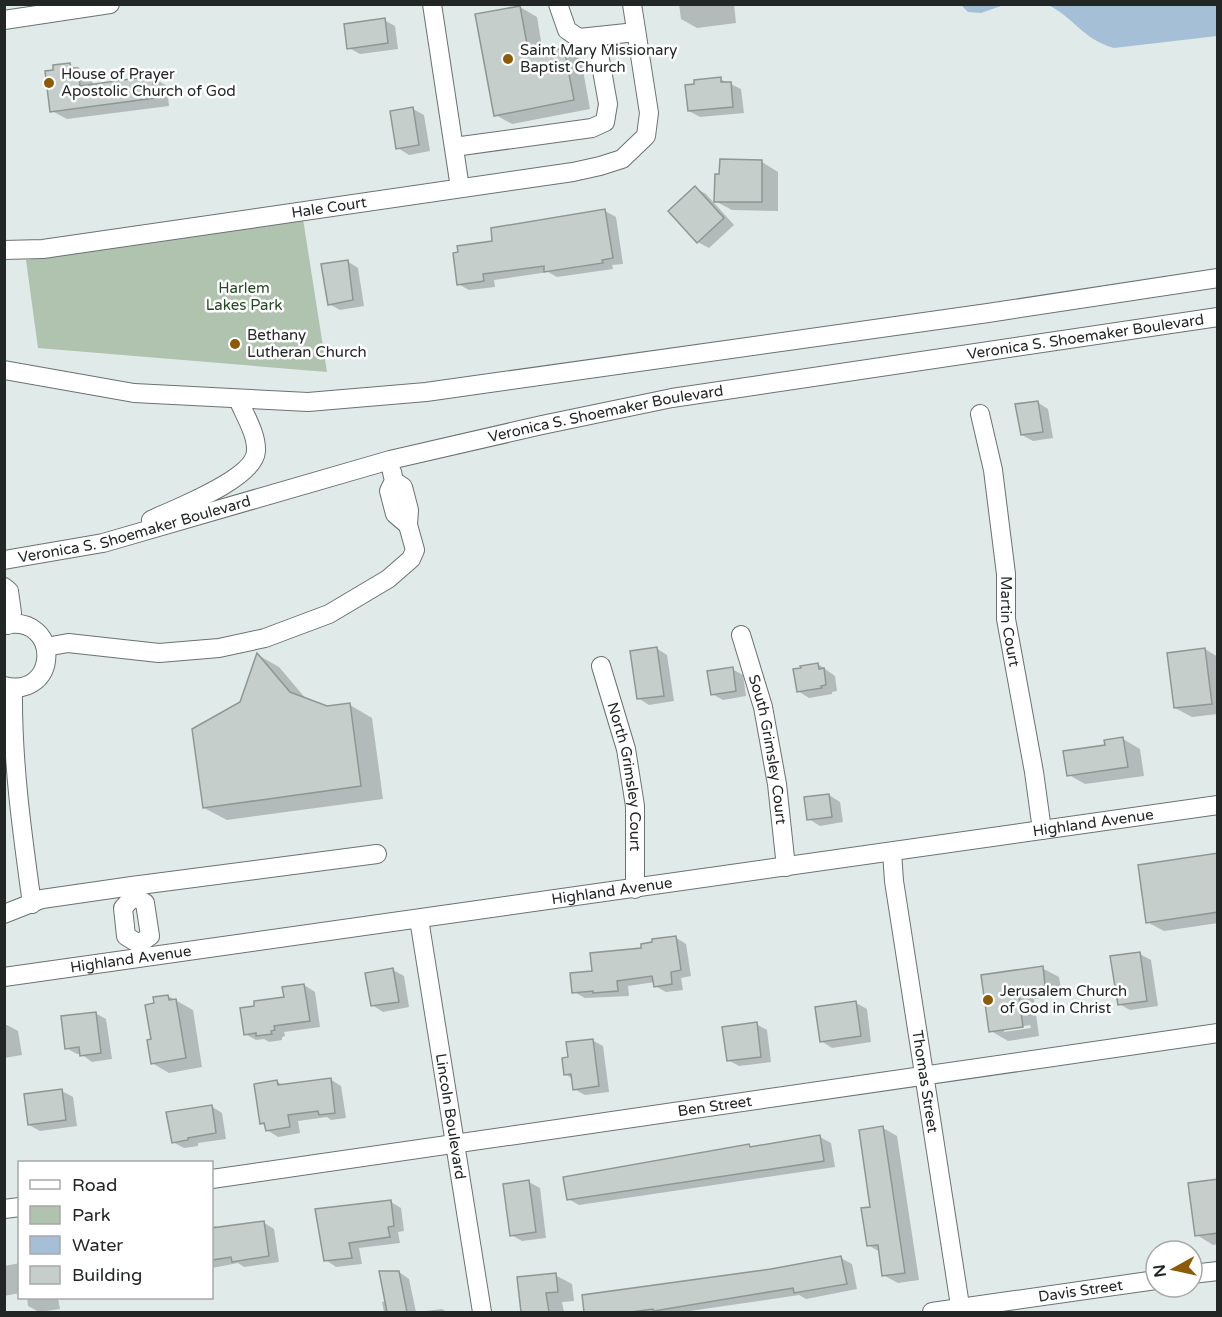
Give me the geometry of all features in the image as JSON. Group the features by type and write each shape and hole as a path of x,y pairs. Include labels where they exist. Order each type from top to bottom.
{"street":[{"path":"4,20 110,4"},
{"path":"432,4 460,188"},
{"path":"558,4 567,30 579,38 636,32 632,4"},
{"name":"Hale Court","path":"4,250 43,249 460,188 600,166 622,159 646,136 649,113 636,32"},
{"path":"454,147 592,128 605,122 608,104 596,37"},
{"path":"4,370 134,393 308,402 426,392 988,313 1218,278"},
{"name":"Veronica S. Shoemaker Boulevard","path":"4,560 103,543 390,460 672,398 1218,317"},
{"path":"103,543 230,483 251,465 256,453 254,438 238,399"},
{"name":"Martin Court","path":"980,414 993,470 1006,574 1006,619 1034,772 1042,830"},
{"path":"46,647 68,643 159,652 219,648 265,638 329,614 388,579 411,559 415,550 408,525 409,510 403,487 394,481 390,460"},
{"path":"4,587 9,591 12,613 6,622 24,625 34,630 42,638 48,657 40,676 33,683 23,687 9,687 20,816 32,904"},
{"name":"South Grimsley Court","path":"741,635 763,707 777,784 786,867"},
{"name":"North Grimsley Court","path":"601,666 626,749 635,806 635,889"},
{"name":"Highland Avenue","path":"4,977 140,951 419,919 1218,805"},
{"name":"Thomas Street","path":"892,852 894,881 922,1076 961,1310"},
{"path":"4,914 42,899 133,891 376,854"},
{"path":"133,891 145,903 150,936 140,951"},
{"name":"Lincoln Boulevard","path":"419,919 457,1144 482,1312"},
{"name":"Ben Street","path":"213,1179 1218,1033"},
{"name":"Davis Street","path":"932,1312 961,1310 1144,1282"}],"green space":[{"name":"Harlem Lakes Park","path":"303,219 327,372 38,348 26,260"}],"water":[{"path":"961,5 1004,5 981,13 968,12"},
{"path":"1048,5 1217,5 1217,36 1114,48 1086,34"}],"building":[{"path":"520,6 529,55 564,48 574,100 494,116 475,14"},
{"path":"385,18 388,43 347,49 344,24"},
{"path":"70,63 71,68 78,68 80,86 152,76 155,98 50,112 45,71 53,70 53,65"},
{"path":"721,77 721,82 731,82 733,107 688,111 685,85 694,84 694,80"},
{"path":"413,107 419,145 396,149 390,111"},
{"path":"720,159 762,160 762,202 714,202 715,174 719,174"},
{"path":"695,186 724,218 697,243 668,211"},
{"path":"605,209 613,258 602,260 603,263 544,272 544,266 483,274 484,281 457,285 453,253 458,252 457,246 492,241 491,228"},
{"path":"348,260 353,300 328,305 321,264"},
{"path":"1038,401 1043,432 1021,435 1015,404"},
{"path":"657,647 664,696 637,699 630,651"},
{"path":"1205,648 1212,704 1174,708 1167,653"},
{"path":"257,653 290,692 327,706 350,703 361,786 203,808 192,729 240,702"},
{"path":"818,663 819,669 824,668 826,685 821,686 822,688 797,692 793,669"},
{"path":"733,667 736,691 711,695 707,671"},
{"path":"1123,737 1128,767 1067,776 1063,751 1105,745 1104,740"},
{"path":"829,794 832,817 807,820 804,797"},
{"path":"1218,853 1218,912 1146,923 1138,865"},
{"path":"676,936 681,970 671,972 672,984 654,987 652,976 617,981 618,991 572,993 570,973 592,971 590,953 641,948 641,944 652,942 652,939"},
{"path":"1140,952 1147,1001 1118,1005 1110,956"},
{"path":"1043,966 1045,986 1018,990 1023,1027 989,1032 981,975"},
{"path":"393,968 399,1002 371,1006 365,973"},
{"path":"304,984 310,1021 274,1026 275,1030 271,1031 272,1034 244,1035 240,1008 254,1006 254,1001 284,997 282,987"},
{"path":"168,995 169,1000 176,999 186,1058 151,1064 147,1040 151,1039 145,1005 154,1003 153,997"},
{"path":"856,1001 861,1036 820,1042 815,1007"},
{"path":"96,1012 101,1053 80,1056 79,1047 65,1049 61,1016"},
{"path":"757,1022 761,1057 727,1061 722,1027"},
{"path":"593,1039 599,1086 573,1090 571,1074 564,1075 562,1058 568,1057 566,1042"},
{"path":"331,1078 335,1113 319,1115 318,1111 288,1115 290,1127 266,1131 264,1123 260,1124 254,1084 277,1080 278,1085"},
{"path":"62,1089 66,1120 28,1125 24,1094"},
{"path":"212,1105 216,1133 172,1143 166,1112"},
{"path":"883,1126 905,1273 882,1276 878,1245 867,1246 861,1208 870,1207 859,1130"},
{"path":"820,1135 824,1161 567,1200 563,1177 749,1144 750,1147"},
{"path":"1218,1179 1218,1233 1195,1236 1188,1183"},
{"path":"529,1180 536,1232 510,1236 503,1184"},
{"path":"391,1200 394,1226 388,1227 390,1237 349,1243 352,1258 324,1261 315,1209"},
{"path":"264,1221 269,1256 232,1262 231,1257 213,1260 213,1228"},
{"path":"841,1256 847,1284 794,1293 793,1288 654,1311 653,1309 631,1312 584,1312 582,1295 771,1269"},
{"path":"379,1271 399,1271 407,1312 387,1312"},
{"path":"556,1273 558,1292 546,1293 549,1312 521,1312 517,1277"}],"place":[{"name":"Saint Mary Missionary Baptist Church","path":"508,59"},
{"name":"House of Prayer Apostolic Church of God","path":"49,83"},
{"name":"Bethany Lutheran Church","path":"235,344"},
{"name":"Jerusalem Church of God in Christ","path":"988,1000"}]}
